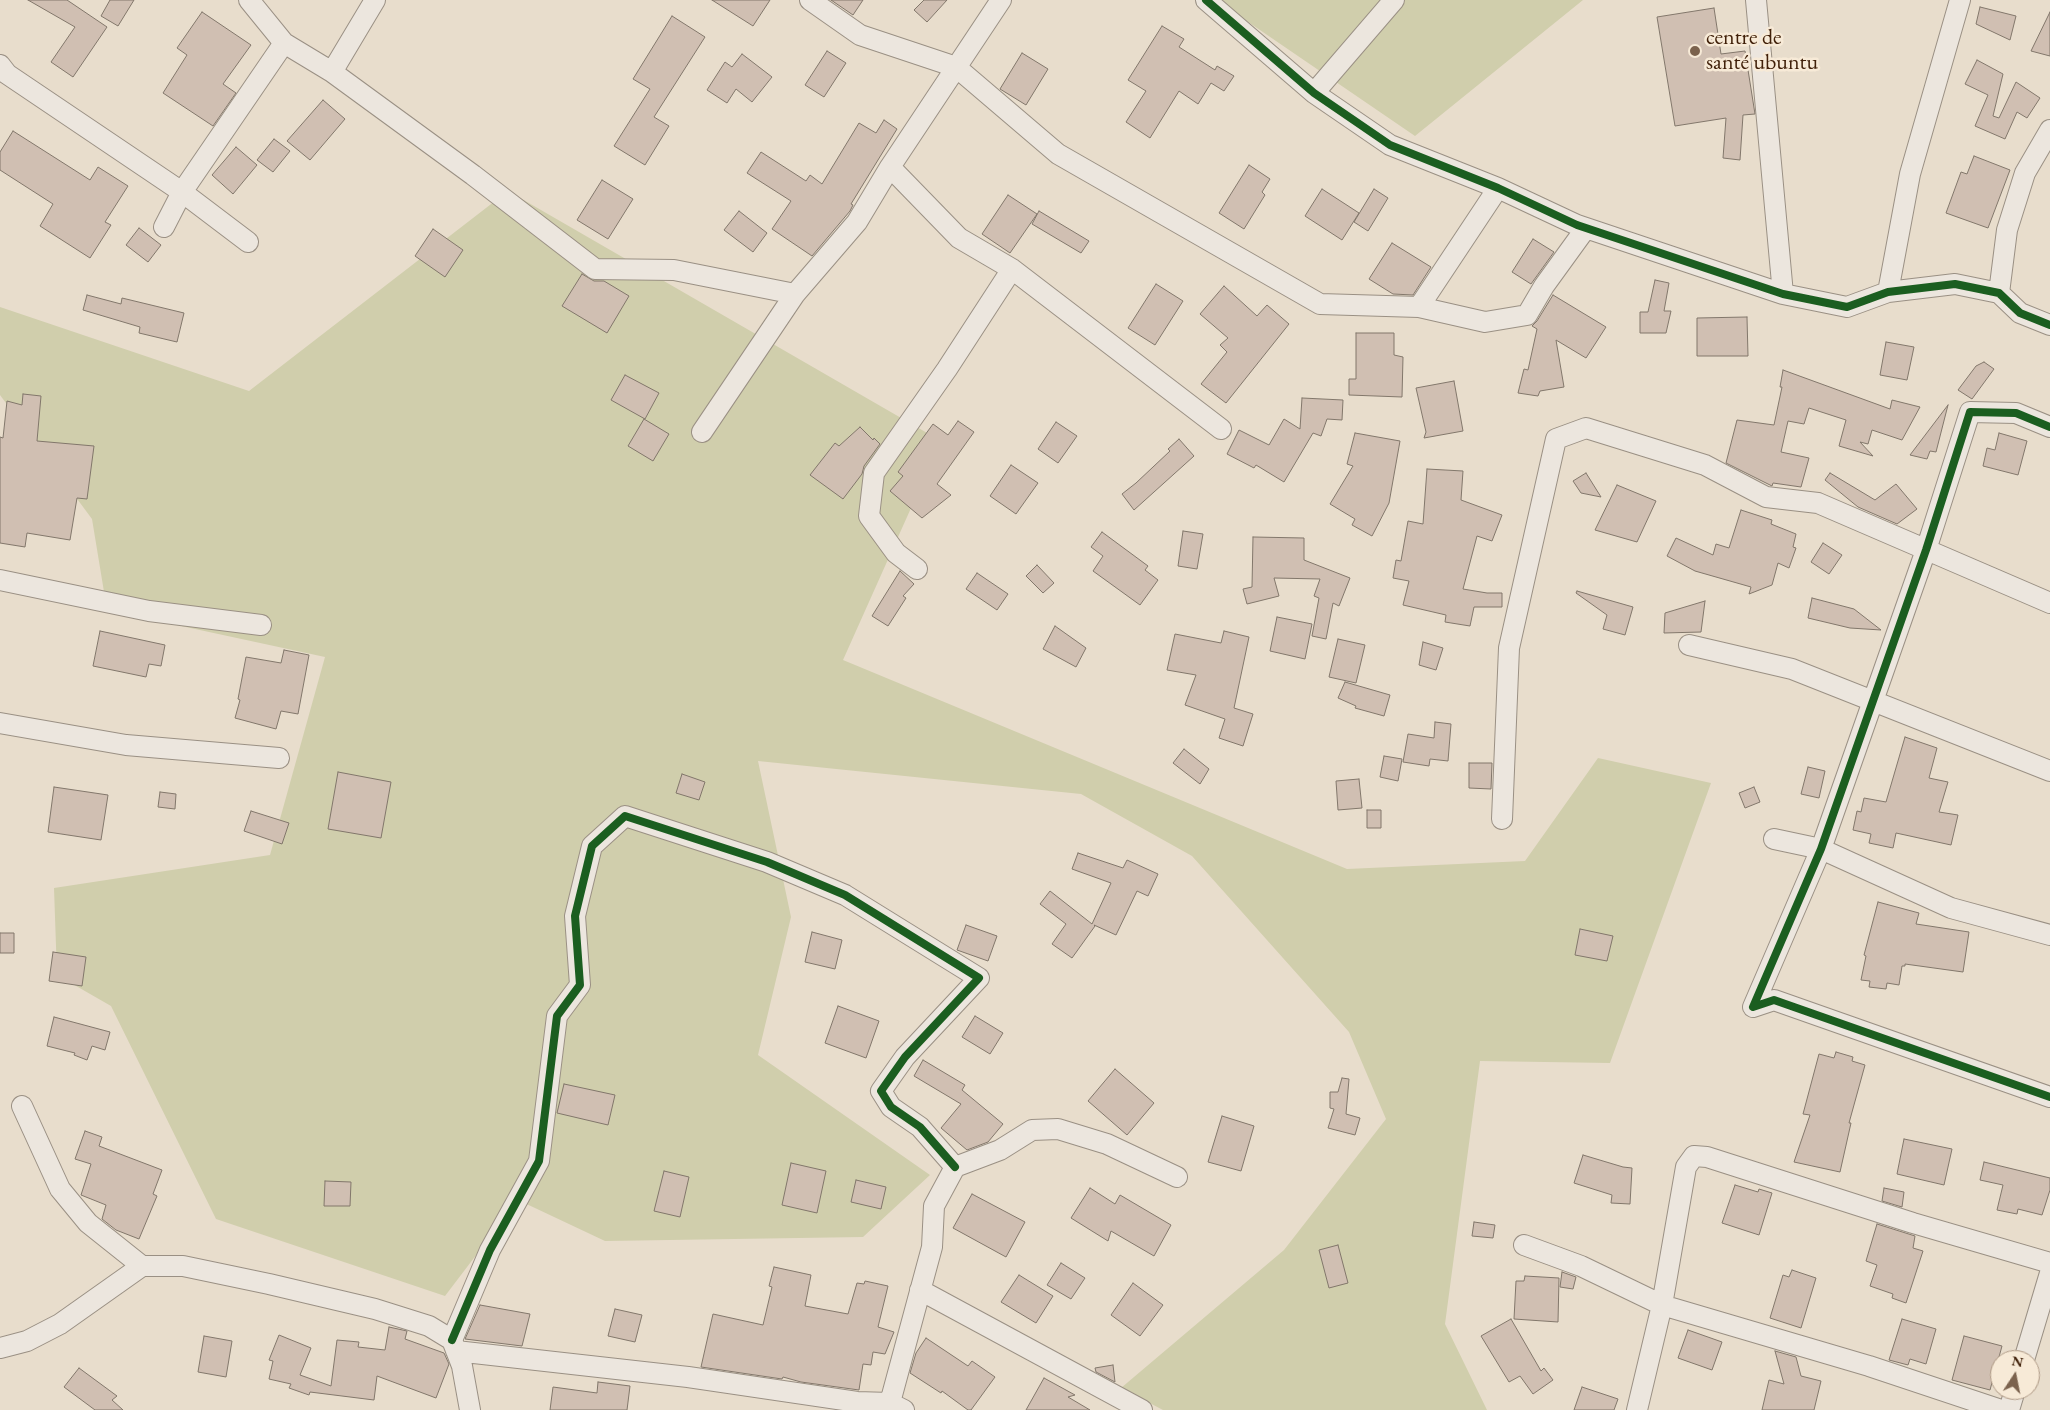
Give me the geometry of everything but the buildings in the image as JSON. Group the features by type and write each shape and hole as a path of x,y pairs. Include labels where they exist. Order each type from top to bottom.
{"street":[{"path":"249,0 284,43 332,72 473,175 596,269 674,270 795,294"},
{"path":"332,72 375,0"},
{"path":"810,0 860,35 956,67 1058,154 1320,304 1419,307 1485,322 1527,315 1544,286 1586,228"},
{"path":"702,432 795,294 857,222 890,167 1001,0"},
{"path":"1206,0 1314,93 1390,145 1498,188 1586,228 1783,294 1847,307 1888,292 1955,284 1999,293 2020,313 2050,325"},
{"path":"1314,93 1394,0"},
{"path":"1756,0 1783,294"},
{"path":"1888,292 1910,174 1960,0"},
{"path":"164,227 182,192 284,43"},
{"path":"0,65 7,74 182,192 248,242"},
{"path":"1999,293 2007,230 2025,173 2050,130"},
{"path":"890,167 959,238 1012,269 1221,429"},
{"path":"1419,307 1498,188"},
{"path":"917,569 896,553 869,516 874,473 947,370 1012,269"},
{"path":"2050,427 2016,413 1970,412 1926,550 1821,849 1753,1007 1774,1000 2050,1097"},
{"path":"1502,819 1509,648 1556,439 1586,428 1705,464 1766,497 1818,503 2050,603"},
{"path":"0,580 149,611 261,625"},
{"path":"1689,644 1792,669 2050,771"},
{"path":"0,723 126,746 279,758"},
{"path":"454,1346 490,1250 539,1161 557,1016 580,985 575,916 592,846 625,816 768,862 845,895 979,978 905,1057 881,1091 891,1106 920,1127 955,1167"},
{"path":"1774,839 1821,849 1951,908 2050,935"},
{"path":"22,1106 60,1189 88,1222 142,1266"},
{"path":"454,1346 688,1376 894,1408 920,1290 932,1247 934,1206 955,1167 1000,1150 1032,1130 1058,1129 1107,1144 1177,1177"},
{"path":"1637,1410 1662,1305 1686,1166 1694,1156 1707,1157 1913,1223 2050,1263"},
{"path":"1524,1245 1581,1266 1662,1305 1869,1366 2001,1410"},
{"path":"0,1348 27,1341 60,1324 142,1266 183,1266 375,1309 429,1326 454,1346 462,1366 470,1410"},
{"path":"2027,1350 2050,1274"},
{"path":"920,1290 1142,1410"}],"shaded area":[{"path":"1216,0 1583,0 1415,136"},
{"path":"508,191 941,441 843,660 1347,869 1525,861 1598,758 1711,783 1610,1063 1480,1061 1445,1324 1487,1410 1163,1410 1121,1388 1284,1250 1386,1119 1349,1032 1192,856 1081,794 758,761 791,917 758,1055 930,1175 863,1237 605,1241 518,1200 445,1296 216,1219 111,1006 57,975 54,888 270,855 325,657 107,610 92,519 0,395 0,307 249,391"}],"cycle path":[{"path":"1206,0 1314,93 1390,145 1498,188 1577,225 1783,294 1847,307 1888,292 1955,284 1999,293 2020,313 2050,325"},
{"path":"2050,427 2016,413 1970,412 1926,550 1821,849 1753,1007 1774,1000 2050,1097"},
{"path":"452,1340 490,1250 539,1161 557,1016 580,985 575,916 592,846 625,816 767,862 845,895 979,978 905,1057 881,1091 891,1107 920,1127 955,1167"}],"place":[{"name":"centre de santé ubuntu","path":"1695,51"}]}
